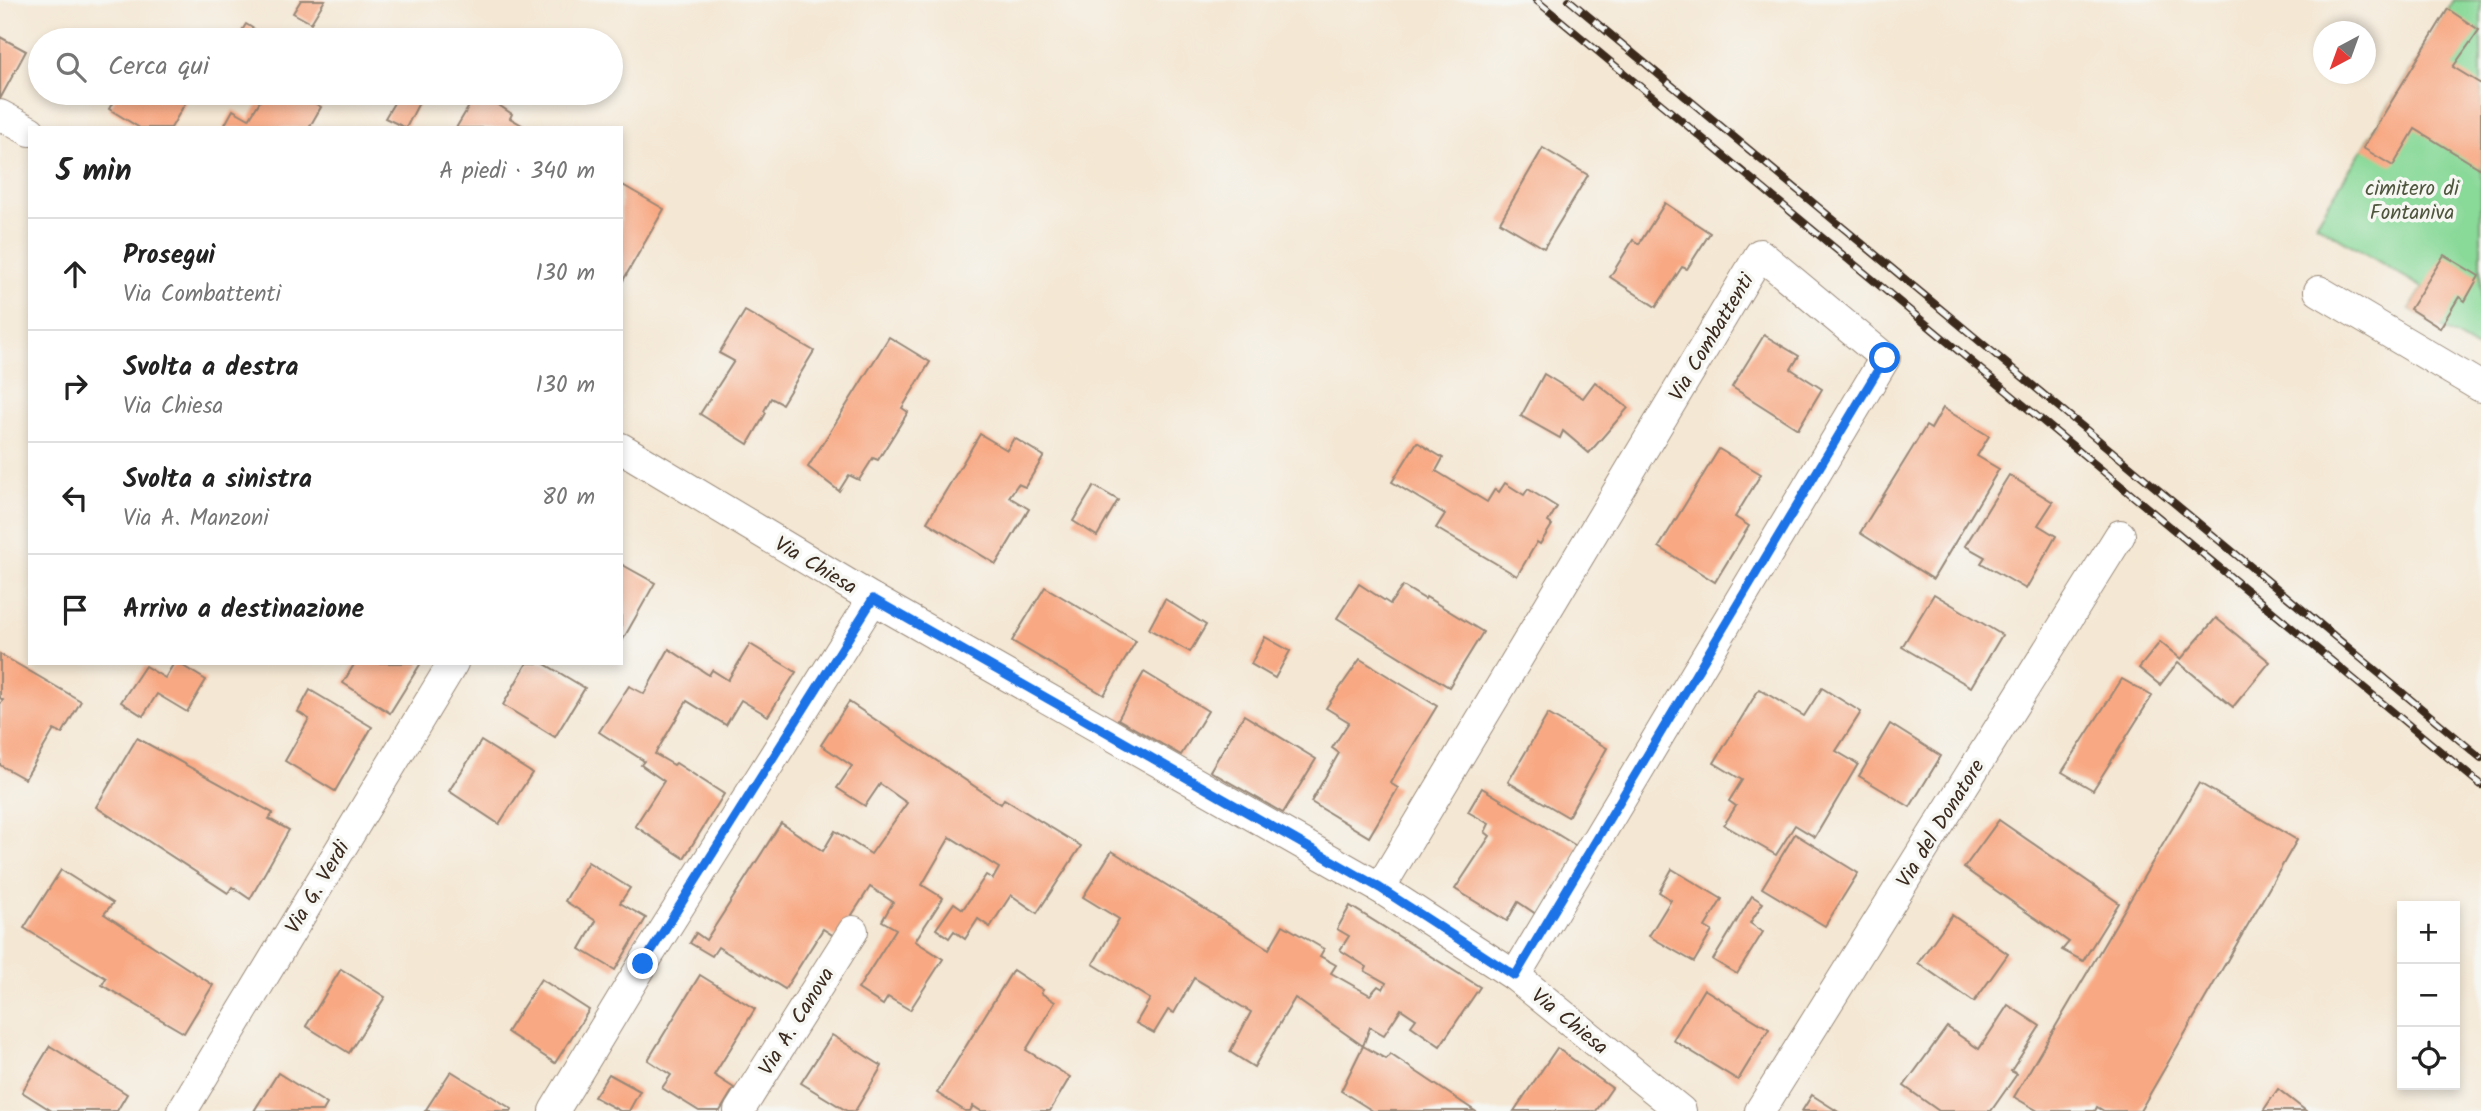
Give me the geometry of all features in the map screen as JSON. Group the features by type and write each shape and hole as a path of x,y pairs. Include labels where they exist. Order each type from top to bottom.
{"street":[{"path":"0,115 28,130"},
{"name":"Via Combattenti","path":"1380,888 1760,254 1885,358 1515,976"},
{"path":"2319,291 2481,387"},
{"name":"Via Chiesa","path":"623,449 873,599 1380,888 1515,976 1681,1111"},
{"name":"Via del Donatore","path":"1760,1111 2120,535"},
{"path":"554,1111 643,964 873,599"},
{"name":"Via G. Verdi","path":"182,1111 452,665"},
{"name":"Via A. Canova","path":"739,1111 853,931"}],"green space":[{"name":"cimitero di Fontaniva","path":"2454,0 2481,0 2481,351 2410,309 2423,288 2316,224"}],"building":[{"path":"301,0 325,0 311,23 293,13"},
{"path":"2448,9 2479,30 2453,67 2481,84 2481,169 2415,129 2393,166 2363,148"},
{"path":"0,37 26,51 0,99"},
{"path":"111,105 184,105 172,126 137,126 109,109"},
{"path":"258,105 321,107 310,126 224,126 233,110 249,119"},
{"path":"393,105 418,105 407,126 385,118"},
{"path":"470,105 499,105 512,114 510,118 524,126 457,126"},
{"path":"1543,148 1588,175 1544,248 1500,222"},
{"path":"623,185 664,209 623,281"},
{"path":"1665,203 1710,233 1687,269 1682,267 1656,307 1610,277 1633,240 1639,244"},
{"path":"2444,255 2479,276 2465,301 2459,297 2440,328 2410,309"},
{"path":"745,311 814,351 782,404 771,398 764,411 766,413 748,444 700,414 734,361 719,353"},
{"path":"1764,335 1799,356 1791,369 1822,389 1798,429 1732,387"},
{"path":"889,337 930,362 902,408 908,412 878,460 873,458 859,480 849,475 839,491 808,467"},
{"path":"1544,374 1583,398 1595,382 1628,408 1589,453 1563,431 1560,438 1521,416"},
{"path":"1943,408 1989,436 1977,456 1999,469 1933,579 1860,533 1926,426 1931,429"},
{"path":"980,434 1007,450 1014,438 1044,456 1025,487 1018,484 1009,497 1029,509 996,564 927,522"},
{"path":"1417,442 1443,458 1436,471 1487,502 1495,489 1499,492 1505,483 1524,495 1528,489 1557,507 1548,522 1552,525 1540,544 1537,542 1517,576 1436,528 1445,514 1392,482"},
{"path":"1719,449 1761,474 1735,517 1749,526 1715,582 1659,547"},
{"path":"2009,475 2053,502 2038,525 2056,536 2026,589 1981,563 1985,557 1965,546"},
{"path":"1094,486 1118,500 1097,536 1073,521"},
{"path":"623,565 655,583 623,639"},
{"path":"1359,584 1390,604 1403,586 1483,632 1449,687 1337,618"},
{"path":"1045,587 1136,641 1104,695 1012,641"},
{"path":"1934,594 2002,635 1971,687 1902,647"},
{"path":"1165,599 1206,625 1190,652 1149,629"},
{"path":"2216,618 2270,662 2233,707 2178,662 2160,685 2139,668 2160,642 2181,659"},
{"path":"1265,637 1290,651 1275,678 1251,664"},
{"path":"750,644 796,672 768,716 741,700 726,725 687,701 655,754 674,765 676,763 724,794 684,858 635,826 664,781 641,765 644,761 599,732 629,686 644,694 669,649 709,675 712,670 728,680"},
{"path":"0,654 81,701 62,734 54,730 25,779 0,765 0,704 3,700 0,698"},
{"path":"1360,659 1437,706 1390,783 1398,788 1369,837 1311,802 1339,753 1332,748 1349,722 1326,708"},
{"path":"173,665 181,665 206,680 187,712 157,694 143,716 121,702 145,666 165,678"},
{"path":"354,665 420,665 390,713 343,683"},
{"path":"526,665 546,665 585,688 555,737 503,705"},
{"path":"1144,672 1208,711 1181,755 1118,719"},
{"path":"2122,679 2152,696 2093,790 2062,772"},
{"path":"1822,688 1861,712 1836,751 1858,764 1815,837 1795,825 1776,855 1724,825 1736,806 1729,801 1742,780 1714,763 1759,689 1804,716"},
{"path":"310,690 372,727 335,791 285,761 309,719 298,712"},
{"path":"849,702 1001,804 1004,799 1081,846 1037,913 1011,895 990,927 978,919 965,939 954,931 949,938 936,929 954,903 963,909 986,875 993,879 999,868 950,837 922,885 943,898 915,941 943,959 910,1010 888,997 883,1005 858,989 896,929 882,921 893,902 870,887 837,938 823,929 785,989 718,947 712,956 690,943 696,933 706,940 781,823 823,851 835,831 871,854 907,803 880,784 865,806 837,788 852,766 821,745"},
{"path":"1548,714 1607,748 1568,817 1508,782"},
{"path":"1244,715 1316,759 1283,813 1210,771"},
{"path":"1890,724 1941,756 1910,807 1859,776"},
{"path":"137,738 273,813 269,819 289,830 250,899 232,887 228,893 96,807"},
{"path":"481,741 532,773 499,824 449,791"},
{"path":"2199,783 2297,840 2140,1111 2104,1111 2097,1107 2095,1111 2038,1111 2014,1097"},
{"path":"1482,788 1578,847 1536,914 1518,902 1507,921 1455,889 1490,836 1485,832 1489,824 1468,812"},
{"path":"1999,820 2119,903 2083,961 2062,950 2069,942 1964,868"},
{"path":"1795,834 1858,873 1825,926 1762,888"},
{"path":"1112,851 1269,949 1283,925 1324,949 1320,956 1336,965 1331,973 1370,995 1378,986 1383,989 1386,983 1365,971 1367,967 1340,950 1349,936 1337,929 1350,906 1480,987 1440,1046 1411,1026 1416,1019 1401,1009 1384,1035 1370,1027 1363,1046 1295,998 1254,1067 1230,1052 1251,1012 1194,978 1174,1013 1168,1010 1154,1033 1136,1023 1150,999 1093,964 1119,919 1083,897"},
{"path":"588,862 630,888 620,903 646,918 615,970 580,949 596,921 565,901"},
{"path":"1672,869 1722,899 1705,927 1712,931 1694,962 1649,936 1671,900 1659,892"},
{"path":"61,870 113,903 104,914 213,985 184,1033 102,985 106,978 24,928"},
{"path":"1752,896 1763,903 1750,923 1763,932 1737,974 1713,960"},
{"path":"1952,915 2008,954 1974,1002 1918,963"},
{"path":"341,969 385,997 349,1053 306,1026"},
{"path":"1013,970 1043,990 1041,993 1055,1002 1026,1050 1070,1077 1050,1111 981,1111 973,1106 970,1111 965,1111 937,1093"},
{"path":"700,975 755,1009 714,1075 734,1088 720,1111 699,1111 662,1088 671,1075 648,1060"},
{"path":"541,979 589,1010 555,1063 507,1032"},
{"path":"1704,989 1769,1029 1738,1080 1673,1040"},
{"path":"2008,1005 2040,1026 2011,1071 2017,1074 1991,1111 1939,1111 1904,1086 1947,1027 1979,1049"},
{"path":"832,1035 882,1066 855,1111 847,1111 801,1083"},
{"path":"50,1046 127,1094 117,1111 52,1111 22,1092"},
{"path":"1363,1046 1386,1059 1390,1054 1475,1111 1373,1111 1341,1091"},
{"path":"1557,1048 1612,1088 1596,1111 1514,1111"},
{"path":"451,1071 512,1109 511,1111 425,1111"},
{"path":"278,1073 327,1104 323,1111 254,1111"},
{"path":"609,1074 640,1091 629,1111 620,1111 594,1097"},
{"path":"2278,1089 2306,1111 2263,1111"},
{"path":"1812,1095 1837,1111 1802,1111"}],"railway":[{"path":"1536,0 2481,785"},
{"path":"1569,0 2481,758"}],"route":[{"path":"643,964 873,599 1380,888 1515,976 1885,358"}]}
